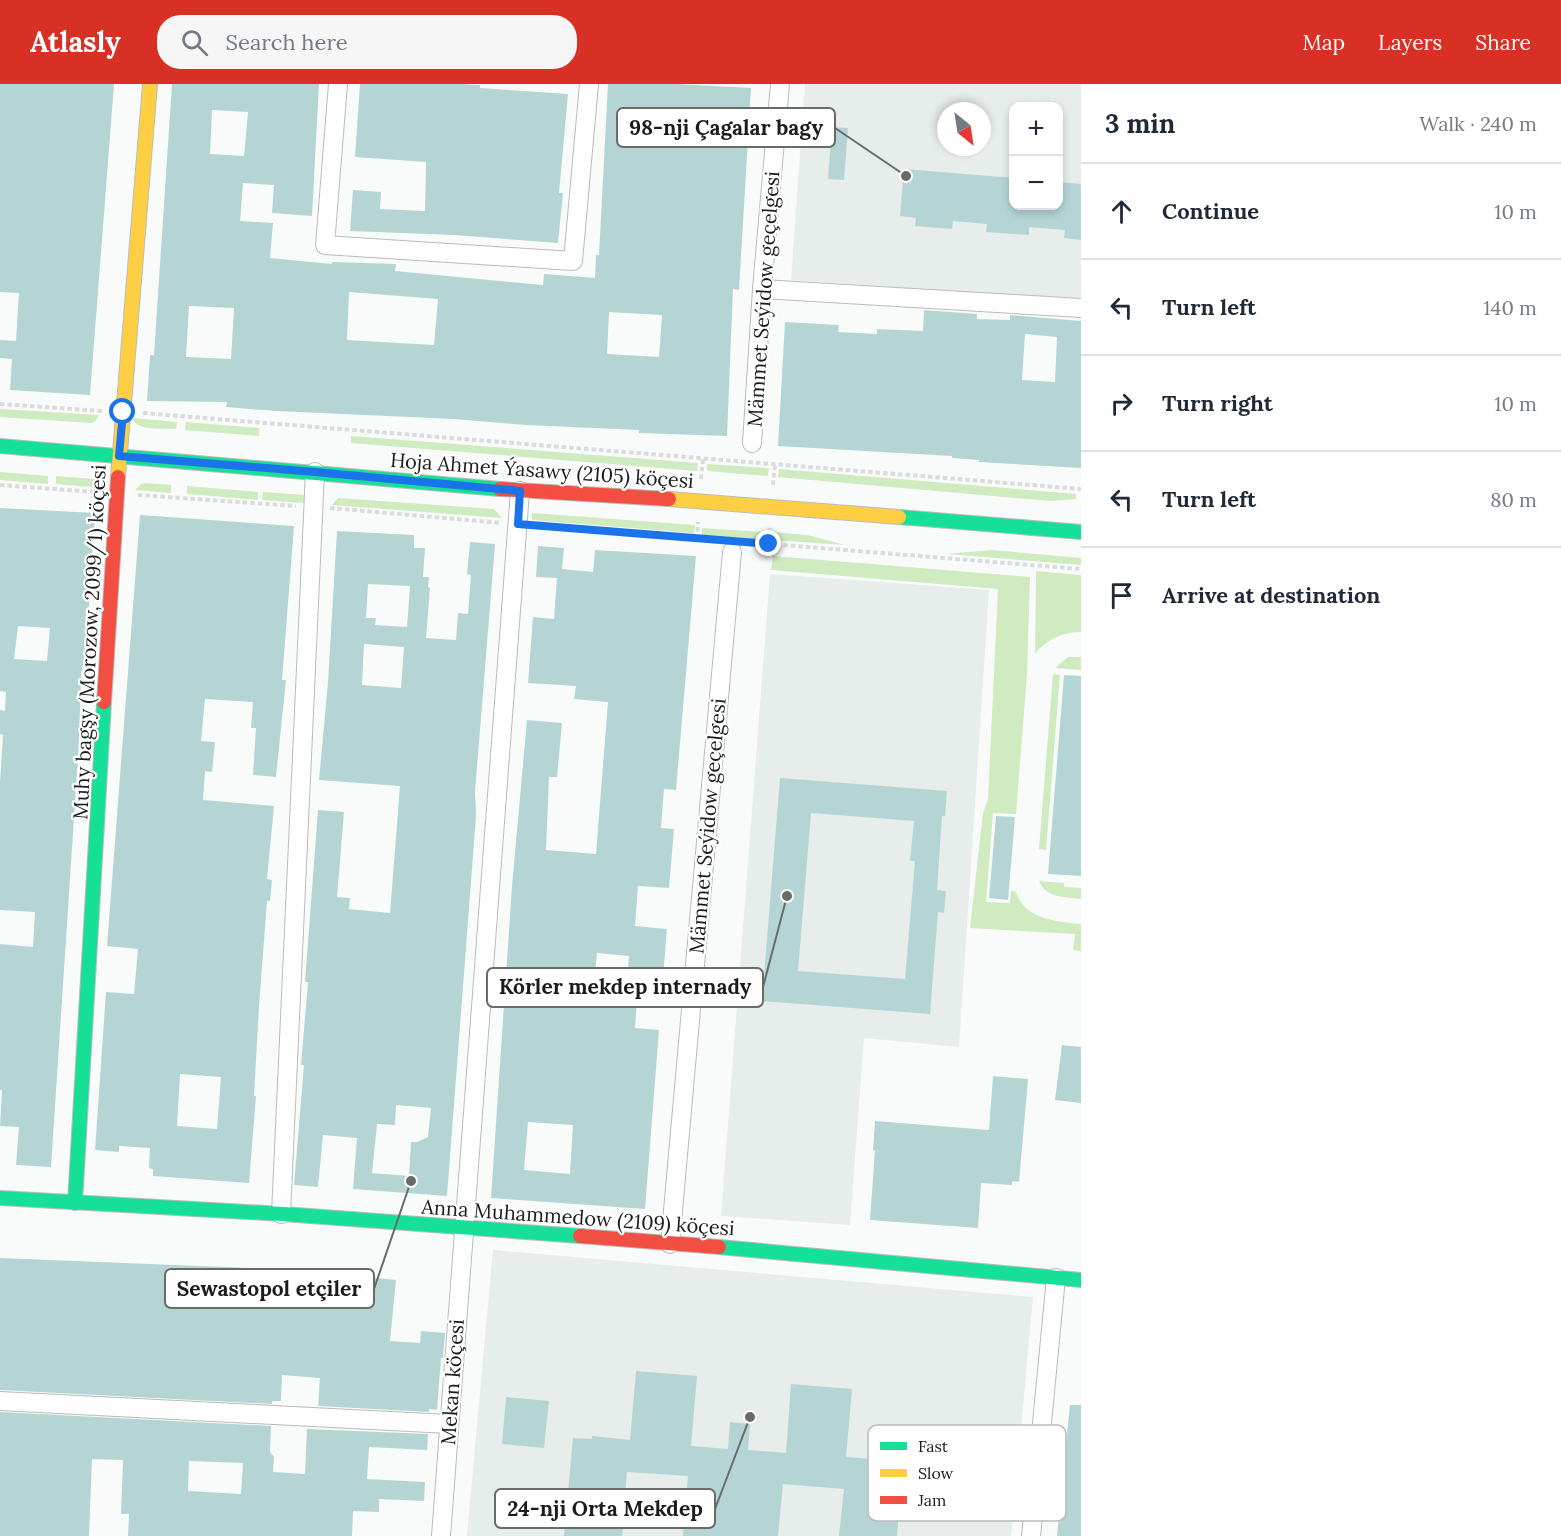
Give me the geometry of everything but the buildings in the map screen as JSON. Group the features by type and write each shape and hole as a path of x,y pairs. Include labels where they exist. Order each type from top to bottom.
{"street":[{"name":"Muhy bagşy (Morozow, 2099/1) köçesi","path":"75,1203 119,456 150,84"},
{"path":"338,84 324,245 573,261 589,84"},
{"name":"Mämmet Seýidow geçelgesi","path":"752,442 762,289 780,84"},
{"path":"762,289 1081,308"},
{"name":"Hoja Ahmet Ýasawy (2105) köçesi","path":"0,446 520,491 700,501 1081,532"},
{"path":"281,1214 315,472"},
{"name":"Mekan köçesi","path":"441,1536 520,491"},
{"name":"Mämmet Seýidow geçelgesi","path":"670,1244 732,545"},
{"name":"Anna Muhammedow (2109) köçesi","path":"0,1198 281,1214 670,1244 1081,1280"},
{"path":"1042,1425 1056,1278"},
{"path":"0,1401 449,1424"},
{"path":"1031,1536 1032,1521"}],"path":[{"path":"0,404 1081,489"},
{"path":"0,485 312,507 732,545 1081,569"}],"shaded area":[{"path":"805,84 1081,84 1081,300 791,280"},
{"path":"770,574 989,590 959,1047 864,1038 850,1225 721,1216"},
{"path":"493,1250 1033,1297 1021,1425 868,1425 868,1521 1012,1521 1011,1536 467,1536"}],"green space":[{"path":"0,409 99,415 95,422 91,423 0,417"},
{"path":"132,418 177,422 176,429 145,427"},
{"path":"186,422 259,428 259,436 185,430"},
{"path":"351,436 698,463 697,471 351,443"},
{"path":"707,464 769,468 768,476 707,471"},
{"path":"779,469 1076,494 1076,499 1050,501 778,477"},
{"path":"0,472 48,476 48,484 0,480"},
{"path":"56,476 94,479 103,488 56,484"},
{"path":"145,483 171,485 171,493 135,490"},
{"path":"187,486 258,492 258,500 187,494"},
{"path":"263,492 305,495 305,503 262,500"},
{"path":"338,498 494,509 502,518 332,505"},
{"path":"532,513 695,525 694,533 532,520"},
{"path":"702,528 764,532 763,540 702,536"},
{"path":"773,532 807,535 845,545 772,540"},
{"path":"992,550 1081,558 1081,565 947,554"},
{"path":"773,556 1030,577 1027,674 1016,814 993,813 986,902 1010,903 1011,890 1016,892 1026,908 1034,913 1052,920 1081,924 1081,951 1073,950 1075,934 970,928 983,813 988,799 998,589 771,570"},
{"path":"1036,571 1081,575 1081,632 1067,633 1055,638 1035,654"},
{"path":"1068,657 1081,657 1081,670 1055,668"},
{"path":"1053,674 1060,675 1046,850 1039,849"},
{"path":"1039,881 1064,883 1064,887 1081,888 1081,899 1051,894 1042,887"}],"traffic: fast":[{"path":"0,446 500,489"},
{"path":"899,517 1081,532"},
{"path":"75,1203 104,702"},
{"path":"0,1198 283,1214 580,1236"},
{"path":"719,1247 1081,1280"}],"traffic: slow":[{"path":"118,477 150,84"},
{"path":"669,499 899,517"}],"traffic: jam":[{"path":"104,702 118,477"},
{"path":"500,489 669,499"},
{"path":"580,1236 719,1247"}],"place":[{"name":"98-nji Çagalar bagy","path":"906,176"},
{"name":"Körler mekdep internady","path":"787,896"},
{"name":"Sewastopol etçiler","path":"411,1181"},
{"name":"24-nji Orta Mekdep","path":"750,1417"}],"route":[{"path":"123,412 119,456 520,491 518,524 769,544"}]}
